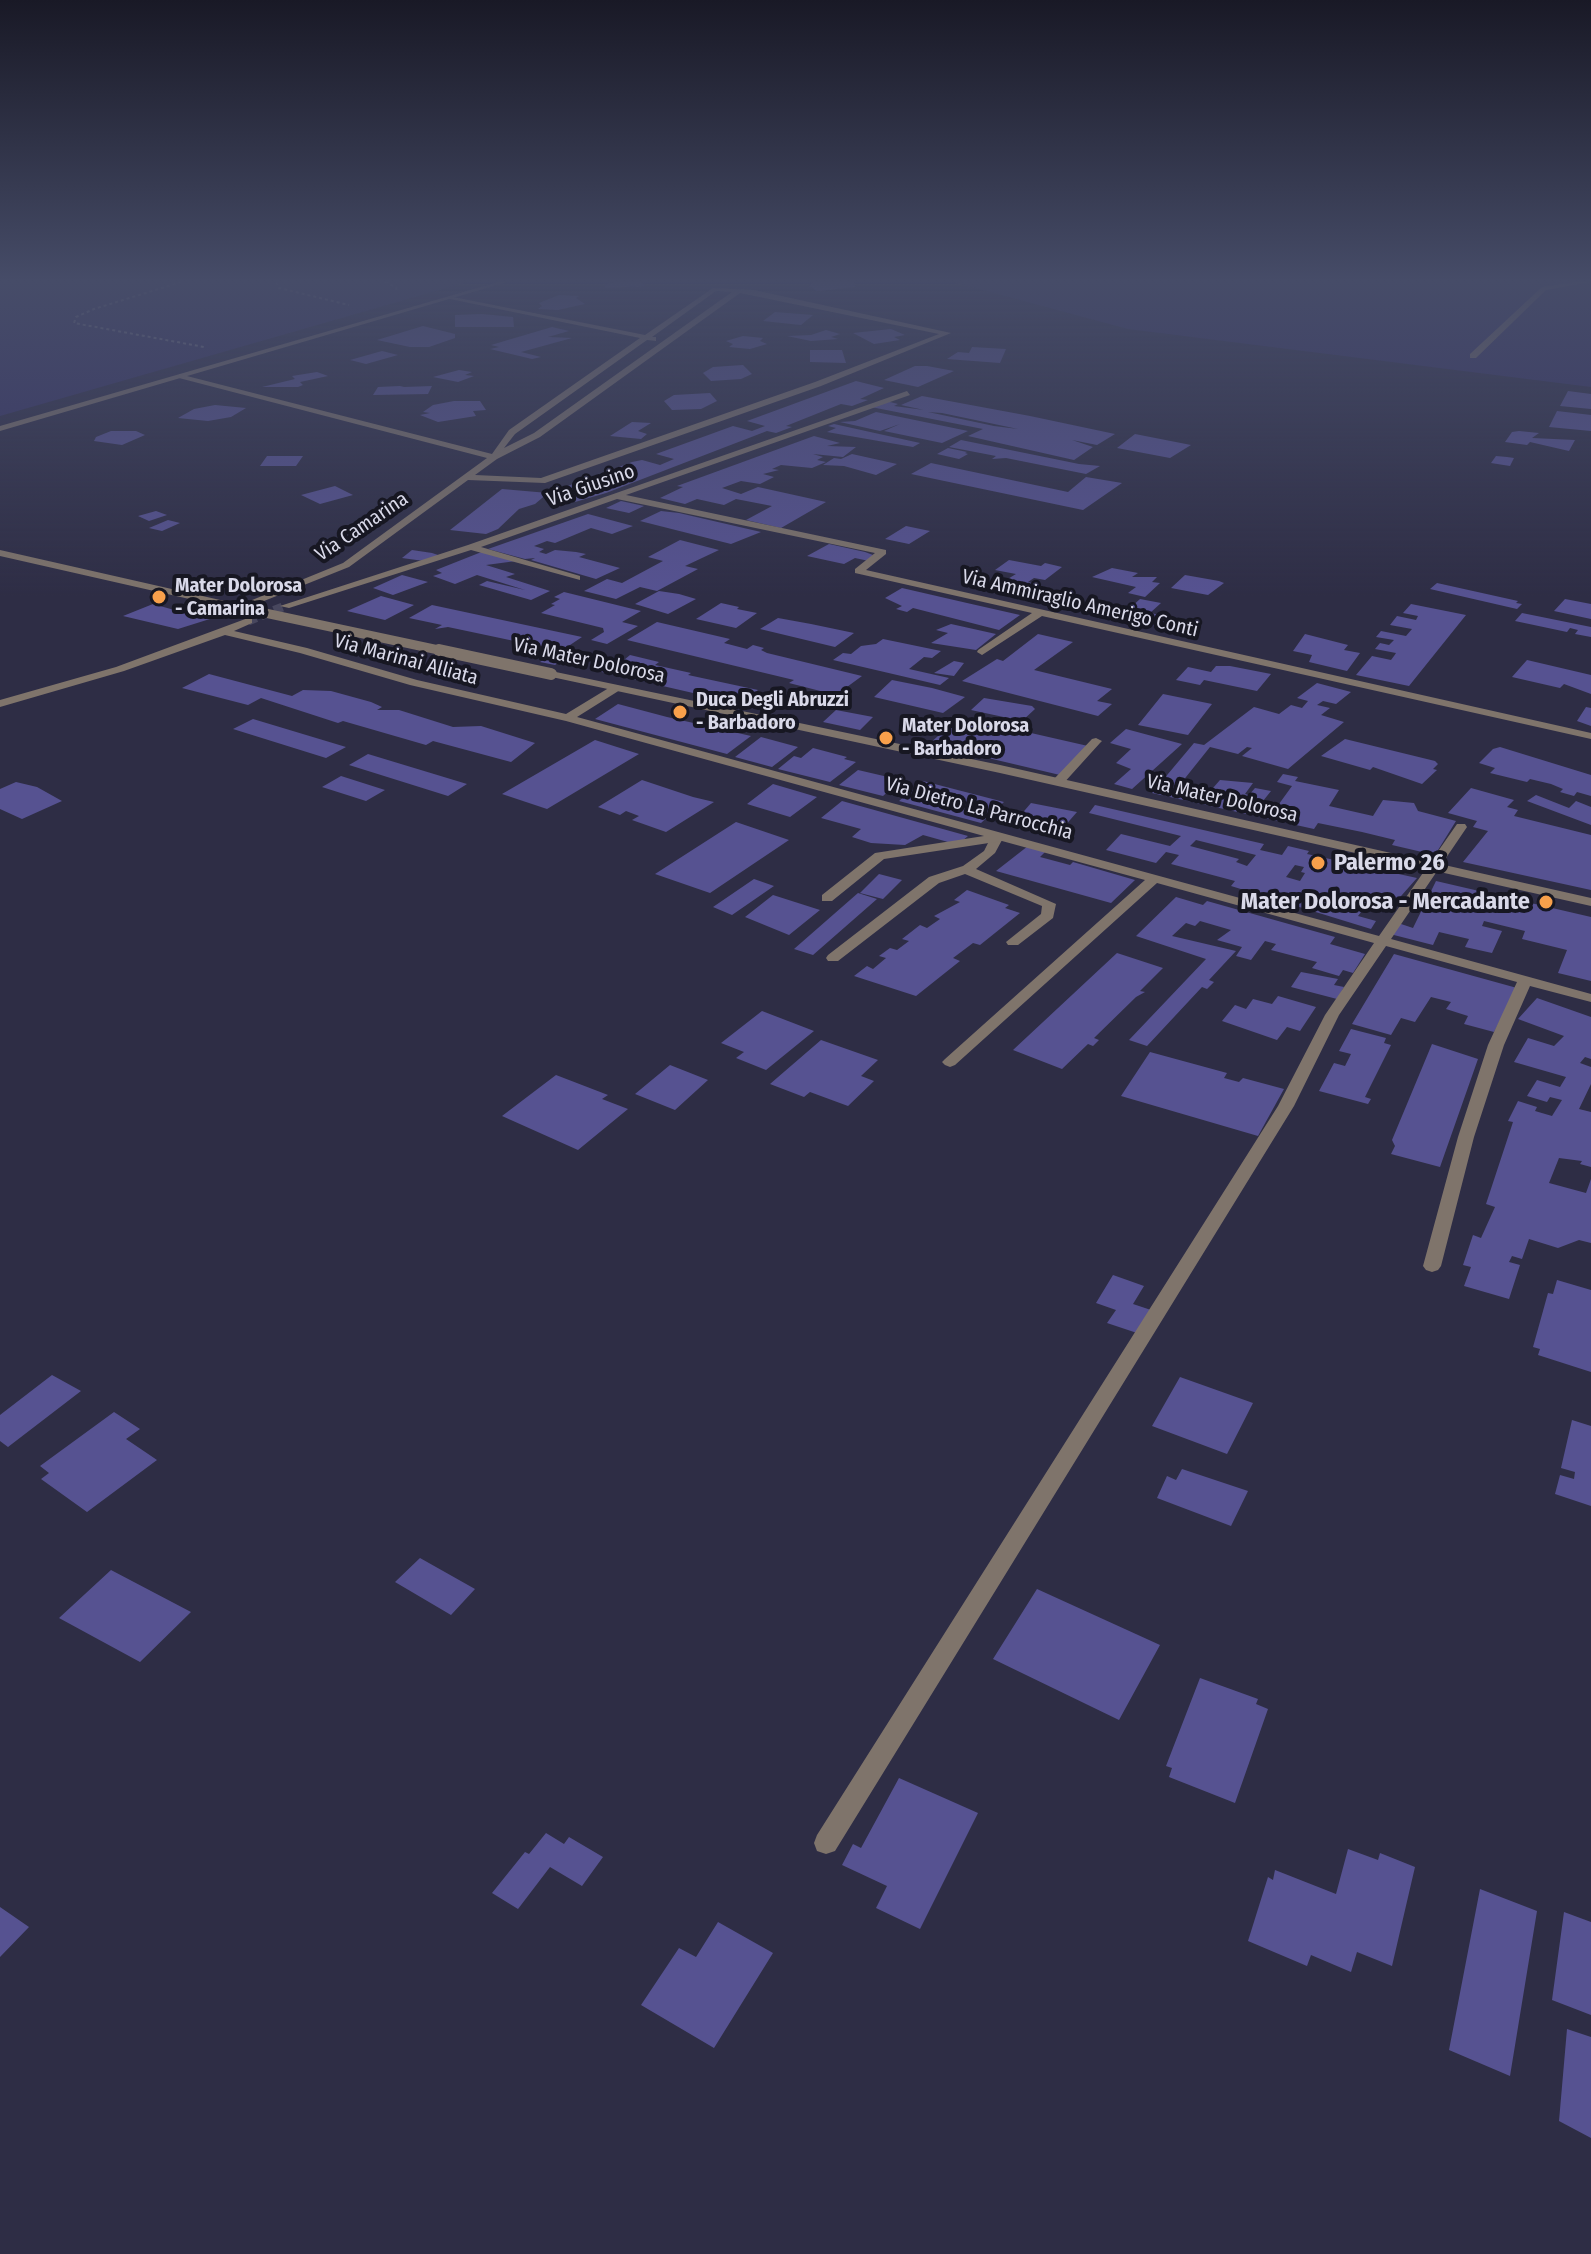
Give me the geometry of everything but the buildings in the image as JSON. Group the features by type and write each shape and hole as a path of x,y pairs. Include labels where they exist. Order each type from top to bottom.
{"street":[{"path":"0,421 117,387"},
{"path":"0,429 144,387"},
{"path":"225,387 494,457"},
{"name":"Via Camarina","path":"494,457 512,432 576,387"},
{"name":"Via Camarina","path":"246,613 346,565 494,457 537,435 604,387"},
{"path":"466,477 542,481 809,387"},
{"name":"Via Giusino","path":"285,606 471,547 907,393"},
{"name":"Via Ammiraglio Amerigo Conti","path":"617,496 883,552 858,571 1591,736"},
{"path":"471,547 577,578"},
{"name":"Via Mater Dolorosa","path":"0,553 246,613 551,674 1058,782 1591,902"},
{"path":"0,704 120,669 224,632 246,613"},
{"path":"982,652 1039,613"},
{"name":"Via Marinai Alliata","path":"224,632 303,650 414,683 568,718"},
{"path":"568,718 616,688"},
{"name":"Via Dietro La Parrocchia","path":"568,718 1591,998"},
{"path":"1058,782 1096,741"},
{"path":"826,1843 1286,1106 1332,1015 1461,827"},
{"path":"833,958 934,880 967,870 989,853 999,838"},
{"path":"827,898 880,856 999,838"},
{"path":"967,870 1049,904 1048,915 1013,942"},
{"path":"950,1062 1156,877"},
{"path":"1432,1266 1466,1137 1496,1045 1525,980"}],"shaded area":[{"path":"0,387 100,387 0,416"}],"tunnel":[{"path":"248,621 285,606"}],"place":[{"name":"Mater Dolorosa - Camarina","path":"159,597"},
{"name":"Duca Degli Abruzzi - Barbadoro","path":"680,712"},
{"name":"Mater Dolorosa - Barbadoro","path":"886,738"},
{"name":"Palermo 26","path":"1318,863"},
{"name":"Mater Dolorosa - Mercadante","path":"1546,902"}]}
